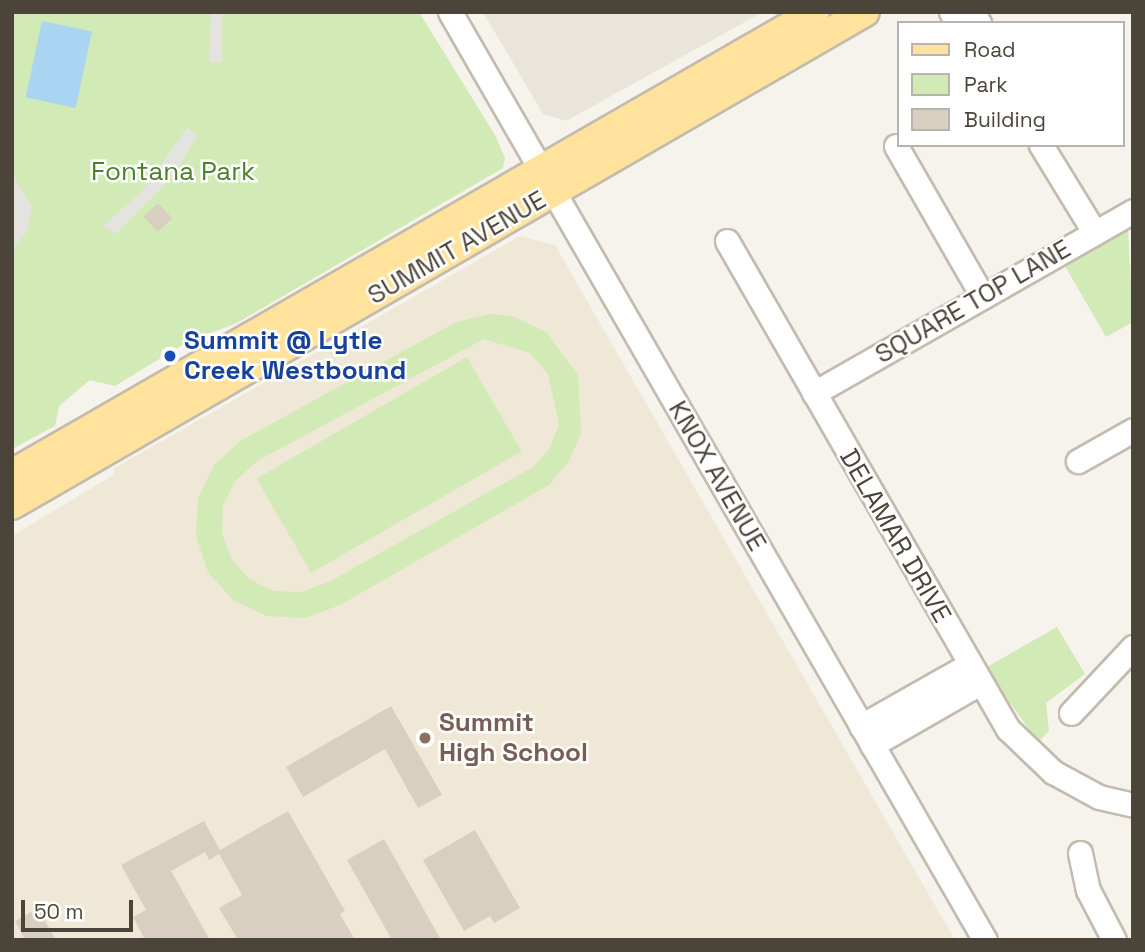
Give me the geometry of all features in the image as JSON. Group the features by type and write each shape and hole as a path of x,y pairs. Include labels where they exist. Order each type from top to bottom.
{"main road":[{"name":"SUMMIT AVENUE","path":"12,505 548,182 814,12"},
{"name":"SUMMIT AVENUE","path":"12,474 865,12"}],"street":[{"name":"KNOX AVENUE","path":"450,12 985,940"},
{"path":"896,146 983,297"},
{"path":"1042,147 1095,233"},
{"name":"SQUARE TOP LANE","path":"814,393 1133,211"},
{"name":"DELAMAR DRIVE","path":"727,241 975,674 1029,753 1099,797 1133,806"},
{"path":"1078,461 1133,430"},
{"path":"1071,713 1133,647"},
{"path":"866,736 975,674"},
{"path":"1080,853 1088,890 1114,940"}],"shaded area":[{"path":"211,12 222,12 222,62 209,62"},
{"path":"483,12 763,12 566,121 543,114"},
{"path":"187,128 198,135 172,177 115,234 103,226 142,191"},
{"path":"12,174 32,206 27,232 12,249"},
{"name":"Summit High School","path":"520,236 555,245 955,940 12,940 12,536 115,474 113,469"}],"green space":[{"name":"Fontana Park","path":"12,12 419,12 495,135 505,158 503,168 237,323 189,341 115,386 90,380 59,406 55,426 12,449"},
{"path":"1128,230 1133,322 1106,337 1065,266"},
{"path":"490,314 512,316 546,332 578,375 581,433 569,461 549,485 340,605 305,618 267,616 233,600 208,572 196,536 198,499 214,465 242,440 456,322","holes":["484,339 530,353 548,374 559,424 550,448 533,467 329,582 301,592 274,591 249,579 231,558 222,533 223,505 235,481 257,461"]},
{"path":"467,357 522,451 311,573 257,478"},
{"path":"1057,627 1085,674 1046,703 1049,731 1038,742 985,668"}],"water":[{"path":"42,21 92,32 76,108 26,97"}],"building":[{"path":"158,203 172,218 158,232 143,217"},
{"path":"391,706 442,795 418,808 385,749 303,797 286,767"},
{"path":"288,811 345,911 340,914 355,940 238,940 219,908 242,895 219,854 209,860 205,852 171,871 210,940 145,940 133,917 146,910 121,865 204,821 220,850"},
{"path":"475,830 520,908 494,923 490,916 464,931 423,860"},
{"path":"384,839 441,940 392,940 347,860"},
{"path":"38,908 56,940 25,940 15,921"}],"place":[{"name":"Summit @ Lytle Creek Westbound","path":"170,356"},
{"name":"Summit High School","path":"425,738"}]}
